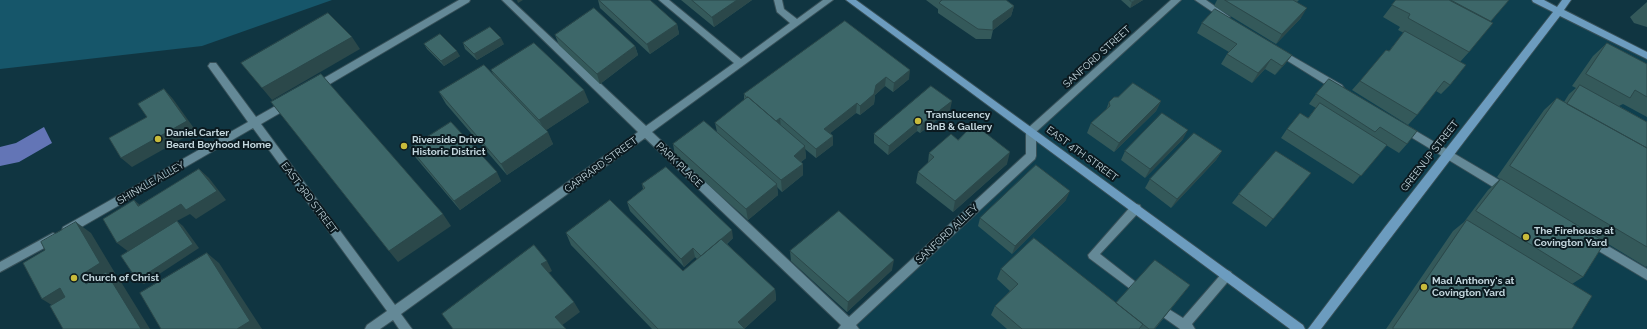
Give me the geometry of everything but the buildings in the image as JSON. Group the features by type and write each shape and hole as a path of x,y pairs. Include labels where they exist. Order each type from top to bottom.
{"main road":[{"name":"EAST 4TH STREET","path":"850,0 1031,131 1299,329"},
{"path":"1536,0 1647,56"},
{"name":"GREENUP STREET","path":"1314,329 1567,0"}],"street":[{"path":"309,92 466,0"},
{"name":"PARK PLACE","path":"506,0 848,328"},
{"path":"663,0 741,64"},
{"path":"778,0 780,10 796,23"},
{"name":"GARRARD STREET","path":"372,329 829,0"},
{"name":"SANFORD STREET","path":"1031,131 1177,0"},
{"path":"1199,0 1231,21"},
{"path":"1270,46 1345,91"},
{"name":"EAST 3RD STREET","path":"213,66 254,124 406,329"},
{"name":"SHINKLE ALLEY","path":"0,267 118,202 295,100"},
{"path":"1399,124 1513,194"},
{"name":"SANFORD ALLEY","path":"848,328 1031,156 1031,131"},
{"path":"1133,286 1093,255 1136,208"},
{"path":"1580,234 1647,275"},
{"path":"1167,313 1187,327 1227,275"}],"shaded area":[{"path":"0,0 332,0 202,46 0,69"},
{"path":"1177,0 1536,0 1647,56 1647,329 853,329 848,325 1031,156 1031,131"}],"water":[{"path":"44,127 52,143 19,162 0,166 0,147 16,143"}],"place":[{"name":"Translucency BnB & Gallery","path":"918,121"},
{"name":"Daniel Carter Beard Boyhood Home","path":"158,139"},
{"name":"Riverside Drive Historic District","path":"404,146"},
{"name":"The Firehouse at Covington Yard","path":"1526,237"},
{"name":"Church of Christ","path":"74,278"},
{"name":"Mad Anthony's at Covington Yard","path":"1424,287"}]}
